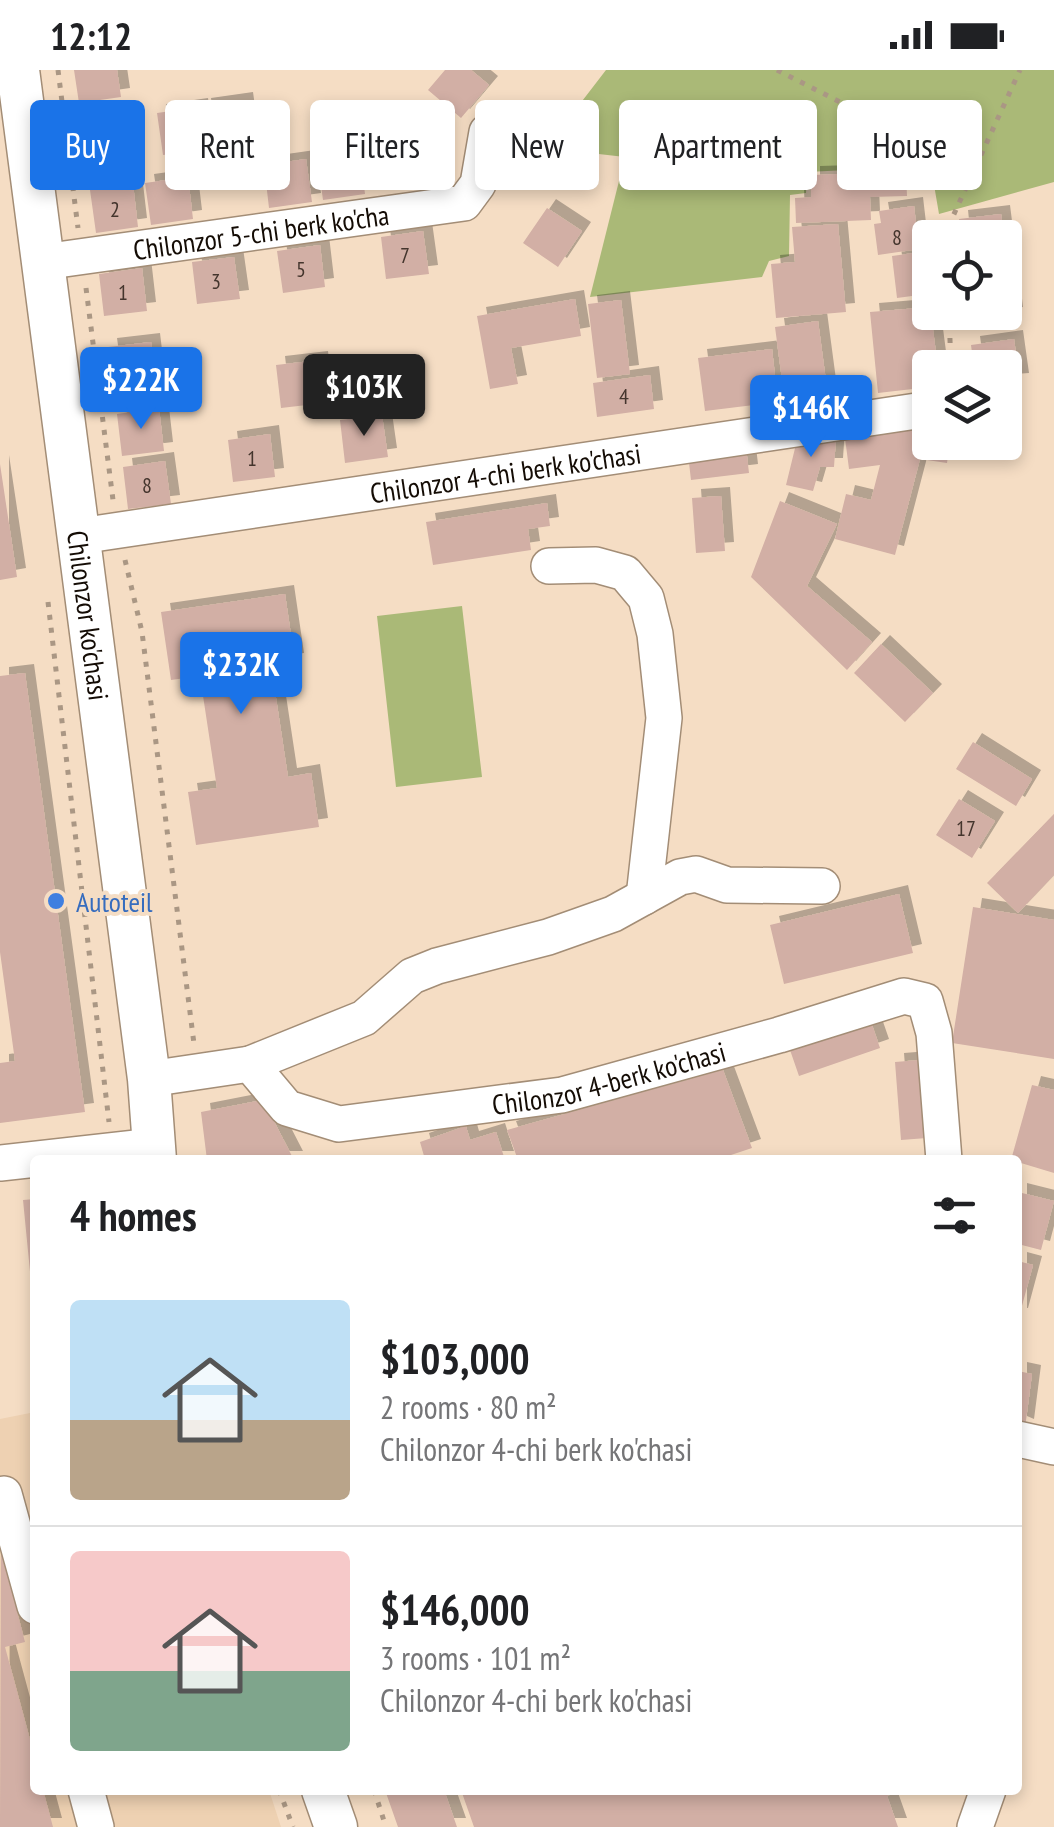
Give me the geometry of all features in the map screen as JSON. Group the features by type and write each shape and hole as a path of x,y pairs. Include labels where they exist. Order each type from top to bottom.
{"main road":[{"name":"Chilonzor ko'chasi","path":"18,70 62,259 99,534 149,1079 140,1152"},
{"path":"325,1795 336,1827"}],"street":[{"name":"Chilonzor 5-chi berk ko'cha","path":"62,259 464,203 475,188"},
{"name":"Chilonzor 4-chi berk ko'chasi","path":"99,534 912,412"},
{"path":"549,566 596,565 625,574 646,598 655,634 664,718 644,896"},
{"path":"149,1079 250,1064 364,1018 412,976 613,914 680,877 696,874 726,885 822,886"},
{"name":"Chilonzor 4-berk ko'chasi","path":"250,1064 286,1108 339,1124 562,1095 904,996 925,1001 934,1033 944,1155"},
{"path":"102,1155 140,1152"},
{"path":"0,1163 30,1161"},
{"path":"1022,1440 1054,1447"},
{"path":"13,1493 30,1580"},
{"path":"87,1795 96,1827"},
{"path":"975,1827 986,1795"}],"path":[{"path":"58,70 62,259 99,534 142,632 194,1052"},
{"path":"777,70 837,101"},
{"path":"982,158 1020,70"},
{"path":"952,220 967,190"},
{"path":"48,603 140,1152"},
{"path":"281,1795 293,1827"},
{"path":"376,1795 386,1827"}],"shaded area":[{"path":"30,1413 30,1795 271,1795 281,1827 0,1827 0,1419"}],"green space":[{"path":"606,70 1054,70 1054,182 939,214 935,190 982,190 982,100 837,100 837,171 817,172 817,100 619,100 619,156 599,154 599,100 583,100"},
{"path":"619,181 619,190 806,190 790,195 789,256 769,261 762,277 590,297"},
{"path":"462,606 482,777 396,787 377,616"}],"building":[{"path":"74,70 117,70 121,97 79,100"},
{"path":"445,70 471,70 489,85 461,118 455,113 455,100 440,100 428,90"},
{"path":"165,112 165,155 163,155 157,113"},
{"path":"306,159 312,202 269,208 267,190 290,190 290,161"},
{"path":"837,174 837,190 907,190 907,196 870,197 871,220 796,223 795,198 811,197 811,190 817,190 817,175"},
{"path":"165,180 165,190 190,190 193,219 151,225 145,183"},
{"path":"90,190 134,190 138,227 96,233"},
{"path":"322,190 365,190 365,194 323,200"},
{"path":"914,206 912,250 878,255 874,224 881,223 879,211"},
{"path":"547,208 582,231 558,267 523,243"},
{"path":"1001,214 1002,220 959,220"},
{"path":"838,224 846,312 776,318 771,264 795,262 792,227"},
{"path":"423,231 429,274 386,279 381,237"},
{"path":"320,245 325,287 283,293 277,251"},
{"path":"912,253 912,296 897,298 892,256"},
{"path":"234,257 240,299 197,304 192,262"},
{"path":"142,268 147,311 104,316 99,274"},
{"path":"575,299 581,336 511,348 518,384 490,389 477,316"},
{"path":"621,300 630,374 597,378 588,304"},
{"path":"912,308 912,330 933,330 936,350 912,350 912,389 878,393 870,312"},
{"path":"818,321 828,396 785,402 775,327"},
{"path":"1014,339 1016,350 972,350 971,345"},
{"path":"151,342 156,384 114,390 108,347"},
{"path":"772,349 778,402 705,411 698,358"},
{"path":"319,360 324,403 281,408 276,365"},
{"path":"650,375 654,409 597,417 593,383"},
{"path":"159,408 164,451 122,456 117,414"},
{"path":"382,415 388,457 345,463 340,420"},
{"path":"912,430 912,460 920,460 895,555 835,539 846,494 871,500 880,465 849,469 845,438"},
{"path":"270,434 275,477 233,482 228,440"},
{"path":"798,436 836,437 834,467 820,467 813,491 786,485"},
{"path":"745,439 749,473 691,480 687,446"},
{"path":"165,461 171,504 128,509 123,467"},
{"path":"0,464 17,577 0,580"},
{"path":"721,496 725,551 696,553 692,498"},
{"path":"780,501 837,524 807,586 872,642 847,670 751,577"},
{"path":"547,503 550,526 528,529 531,550 433,565 426,522"},
{"path":"285,594 295,662 271,665 288,777 311,773 319,827 196,845 188,792 217,788 200,676 171,680 161,612"},
{"path":"881,644 933,693 905,722 854,673"},
{"path":"25,673 85,1112 0,1123 0,1063 15,1061 0,952 0,676"},
{"path":"973,742 1032,779 1016,806 956,769"},
{"path":"959,799 995,821 972,858 936,835"},
{"path":"1054,814 1054,875 1018,913 987,883"},
{"path":"899,894 913,953 784,984 770,925"},
{"path":"973,907 1054,920 1054,1059 952,1043"},
{"path":"871,1022 880,1048 799,1076 790,1050"},
{"path":"920,1060 927,1138 901,1140 895,1062"},
{"path":"723,1070 752,1148 731,1155 516,1155 507,1130"},
{"path":"1032,1085 1054,1090 1054,1173 1022,1163 1022,1155 1012,1155"},
{"path":"263,1100 291,1155 206,1155 201,1112"},
{"path":"466,1126 470,1140 496,1132 503,1155 424,1155 420,1142"},
{"path":"1022,1193 1054,1201 1041,1250 1022,1245"},
{"path":"30,1199 30,1272 23,1200"},
{"path":"1022,1262 1033,1265 1022,1306"},
{"path":"1022,1372 1032,1374 1025,1428 1022,1427"},
{"path":"1,1551 25,1642 5,1647 30,1740 30,1795 44,1795 53,1827 0,1827"},
{"path":"387,1795 446,1795 457,1827 398,1827"},
{"path":"463,1795 889,1795 898,1827 474,1827"}],"place":[{"name":"Autoteil","path":"56,901"}]}
